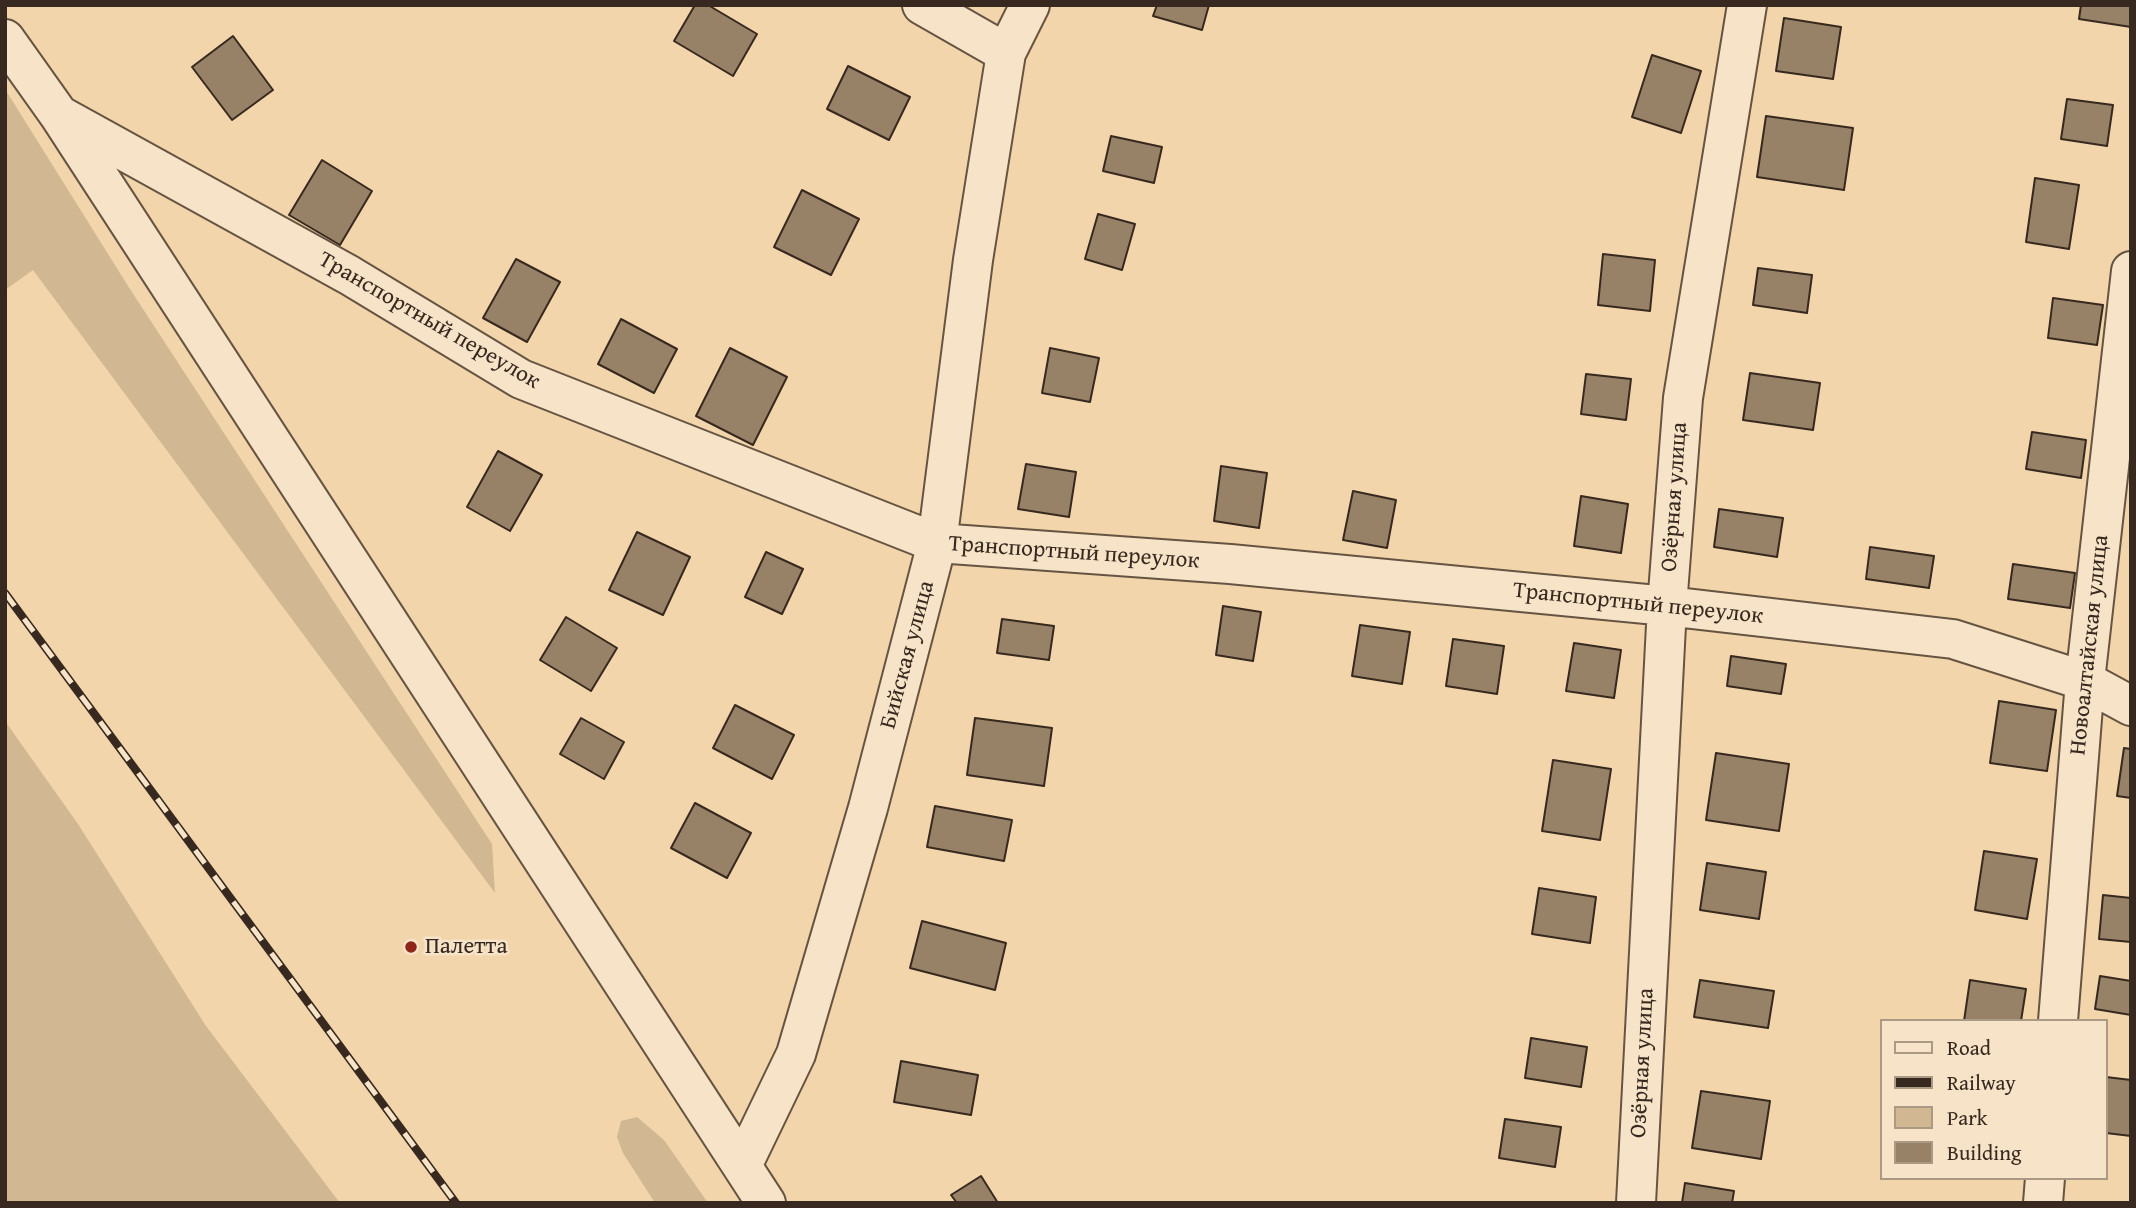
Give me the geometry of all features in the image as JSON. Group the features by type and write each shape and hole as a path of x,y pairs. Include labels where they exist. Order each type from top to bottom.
{"street":[{"path":"922,5 1006,53"},
{"name":"Бийская улица","path":"742,1166 796,1054 868,808 937,543 973,260 1006,53 1030,5"},
{"name":"Озёрная улица","path":"1636,1203 1667,606 1683,398 1747,5"},
{"path":"5,39 59,116 766,1203"},
{"name":"Транспортный переулок","path":"59,116 349,275 521,379 937,543 1230,564 1667,606 1953,639 2085,681 2131,706"},
{"name":"Новоалтайская улица","path":"2058,1019 2085,681 2131,271"},
{"path":"2043,1203 2045,1180"}],"green space":[{"path":"5,89 128,286 492,844 495,893 33,270 5,290"},
{"path":"5,721 78,824 206,1026 340,1203 5,1203"},
{"path":"637,1117 664,1140 708,1203 655,1203 623,1153 617,1137 621,1121"}],"building":[{"path":"695,5 708,5 757,34 733,76 674,41"},
{"path":"1157,5 1209,5 1202,30 1153,16"},
{"path":"2081,5 2131,5 2131,27 2079,19"},
{"path":"1784,18 1841,27 1833,79 1776,71"},
{"path":"233,36 273,90 232,120 192,67"},
{"path":"1652,55 1701,71 1681,133 1632,117"},
{"path":"848,66 910,97 889,140 827,109"},
{"path":"2067,99 2113,105 2107,146 2061,139"},
{"path":"1766,116 1853,128 1844,190 1757,177"},
{"path":"1111,136 1162,147 1154,183 1103,171"},
{"path":"322,160 372,191 340,245 289,215"},
{"path":"2035,178 2079,185 2069,249 2026,242"},
{"path":"802,190 859,219 831,275 774,247"},
{"path":"1098,214 1135,224 1122,270 1085,259"},
{"path":"1603,254 1655,260 1650,311 1598,305"},
{"path":"516,259 560,282 527,342 483,318"},
{"path":"1758,268 1812,275 1807,313 1753,305"},
{"path":"2053,298 2103,305 2097,345 2048,338"},
{"path":"621,319 677,349 654,393 598,364"},
{"path":"730,348 787,377 753,445 696,416"},
{"path":"1050,348 1099,358 1090,402 1042,393"},
{"path":"1750,373 1820,383 1813,430 1743,420"},
{"path":"1586,374 1631,379 1626,420 1581,414"},
{"path":"2032,432 2086,440 2081,478 2026,469"},
{"path":"498,451 542,475 510,531 467,507"},
{"path":"1026,464 1076,472 1069,517 1018,509"},
{"path":"1221,466 1267,473 1259,528 1214,521"},
{"path":"1353,491 1396,500 1387,548 1343,540"},
{"path":"1581,496 1628,504 1621,553 1574,546"},
{"path":"1719,509 1783,518 1777,557 1714,547"},
{"path":"637,532 690,557 663,615 609,590"},
{"path":"1870,547 1934,556 1929,588 1866,579"},
{"path":"766,552 803,569 782,614 745,597"},
{"path":"2013,564 2075,573 2070,608 2008,599"},
{"path":"1223,606 1261,612 1253,661 1216,655"},
{"path":"566,617 617,648 591,691 540,660"},
{"path":"1002,619 1054,626 1049,660 997,653"},
{"path":"1360,625 1410,632 1402,684 1352,676"},
{"path":"1453,639 1504,646 1497,694 1446,686"},
{"path":"1574,643 1621,650 1614,698 1566,691"},
{"path":"1731,656 1786,664 1781,694 1727,686"},
{"path":"1999,701 2056,710 2047,771 1990,763"},
{"path":"735,705 794,735 772,779 713,748"},
{"path":"581,718 624,742 604,779 560,754"},
{"path":"975,718 1052,728 1044,786 967,775"},
{"path":"2124,748 2131,749 2131,798 2117,796"},
{"path":"1716,753 1789,764 1779,831 1706,820"},
{"path":"1553,760 1611,769 1600,840 1542,831"},
{"path":"695,803 751,833 727,878 671,848"},
{"path":"935,806 1012,820 1004,861 927,847"},
{"path":"1984,851 2037,859 2027,919 1975,910"},
{"path":"1707,863 1766,872 1759,919 1700,910"},
{"path":"1539,888 1596,897 1590,943 1532,934"},
{"path":"2103,895 2131,898 2131,942 2099,939"},
{"path":"922,921 1006,943 995,990 910,968"},
{"path":"2100,976 2131,981 2131,1015 2095,1009"},
{"path":"1700,980 1774,991 1768,1028 1694,1017"},
{"path":"1970,980 2026,989 2021,1019 1964,1019"},
{"path":"1531,1038 1587,1047 1581,1087 1525,1078"},
{"path":"901,1061 978,1075 971,1115 894,1102"},
{"path":"2108,1077 2131,1080 2131,1136 2108,1133"},
{"path":"1701,1091 1770,1101 1761,1159 1692,1148"},
{"path":"1505,1119 1561,1127 1555,1167 1499,1158"},
{"path":"981,1176 998,1203 957,1203 951,1195"},
{"path":"1685,1183 1734,1191 1732,1203 1682,1203"}],"railway":[{"path":"5,593 456,1203"}],"place":[{"name":"Палетта","path":"411,947"}]}
